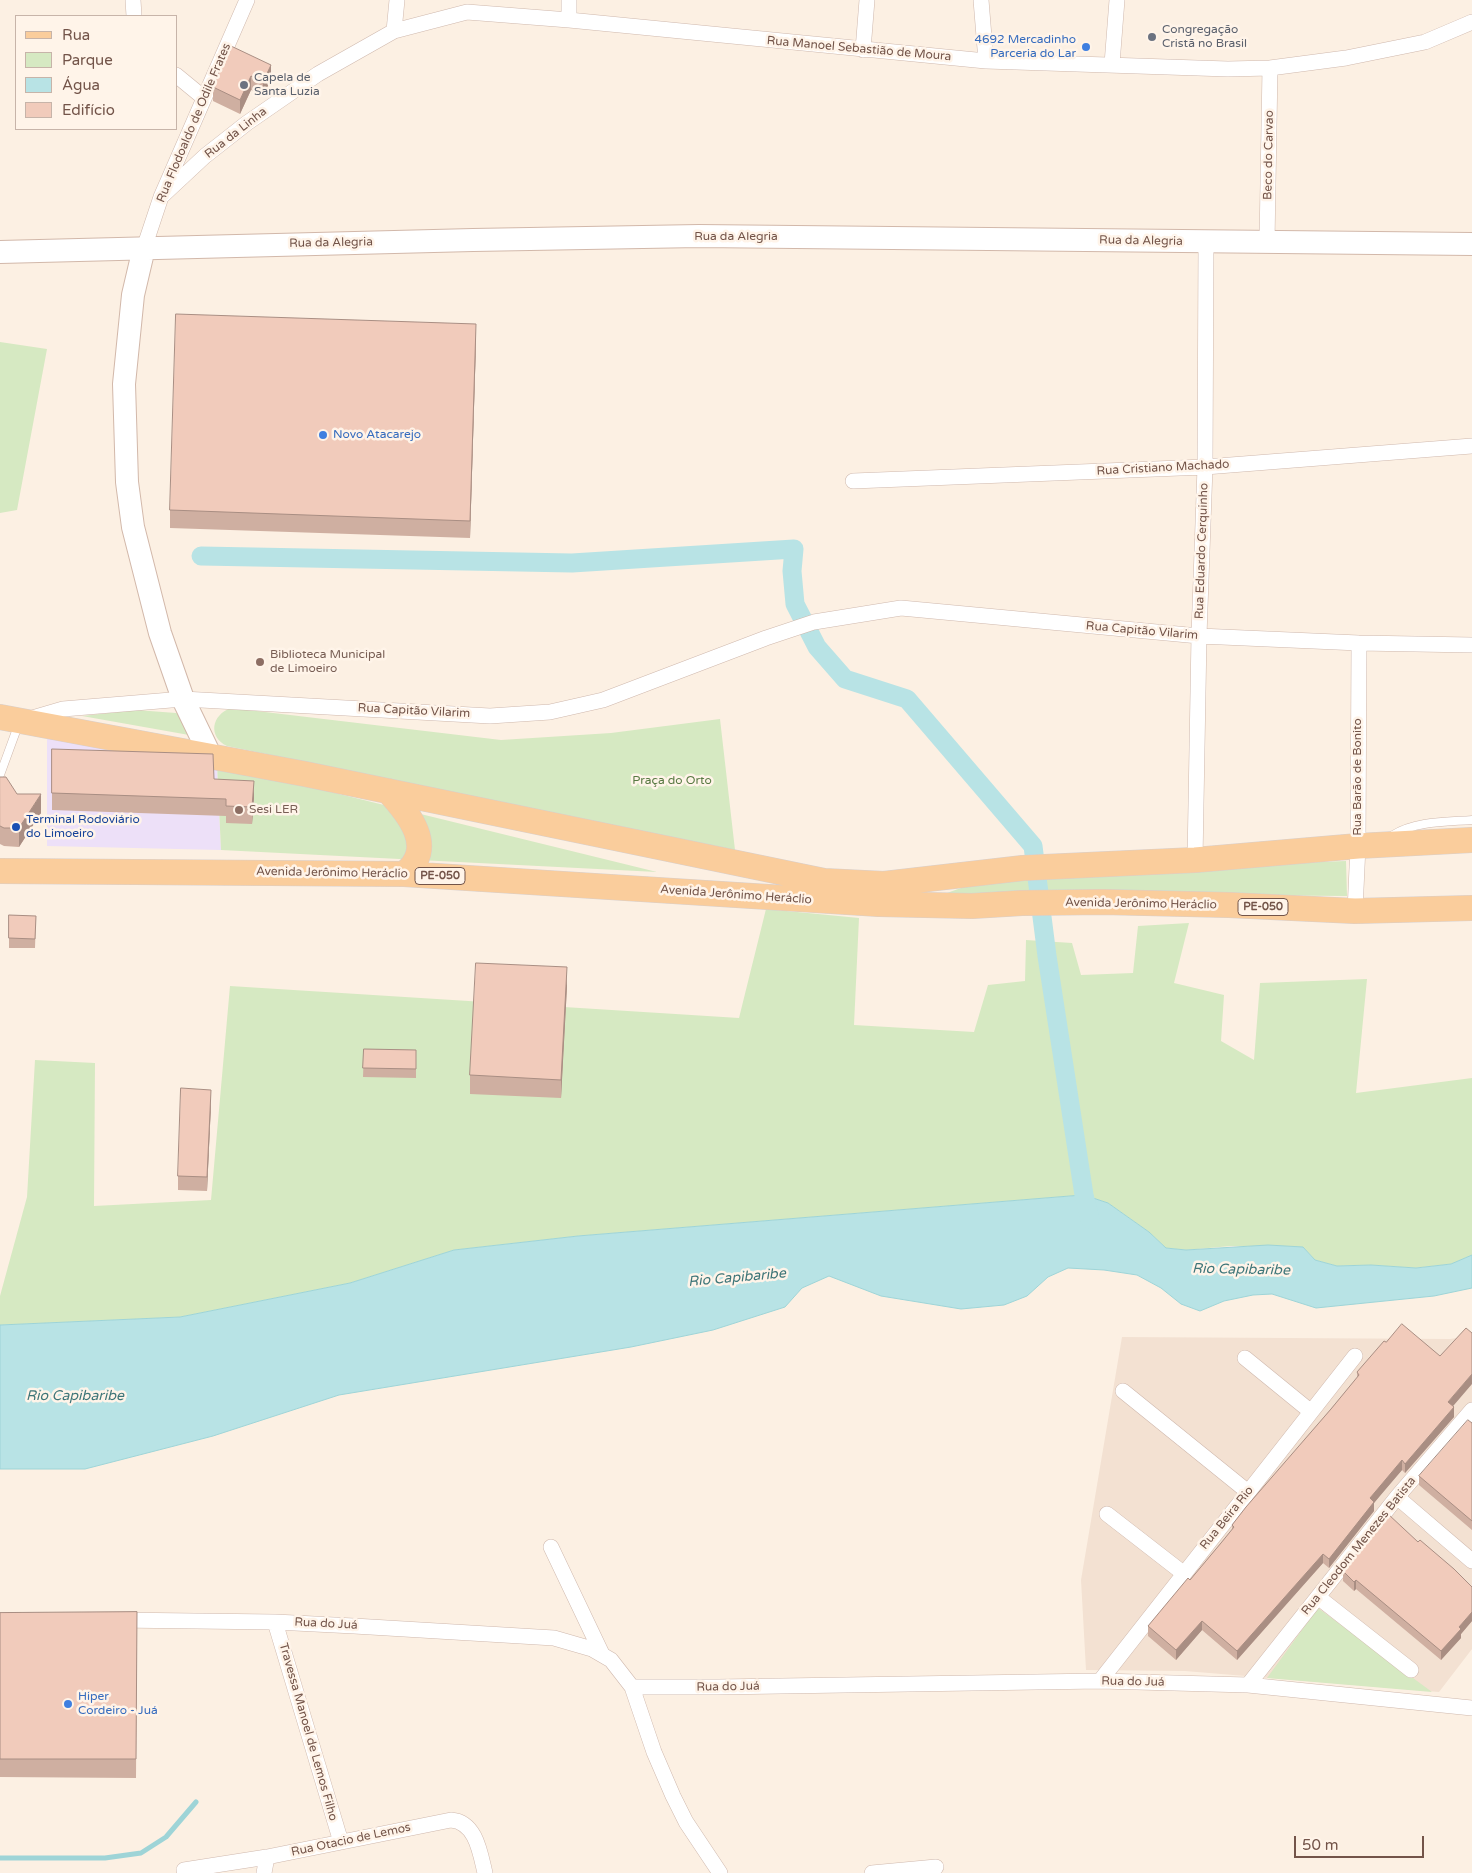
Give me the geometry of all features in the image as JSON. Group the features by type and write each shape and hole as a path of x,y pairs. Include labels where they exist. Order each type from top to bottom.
{"main road":[{"name":"Avenida Jerônimo Heráclio","path":"10,719 210,755 824,881 884,884 1023,868 1195,860 1382,844 1472,840"},
{"path":"388,791 401,805 417,832 418,857 412,868 404,874"},
{"name":"Avenida Jerônimo Heráclio","path":"0,871 404,874 879,904 972,906 1053,902 1229,905 1356,911 1472,908"}],"street":[{"path":"133,0 134,15"},
{"name":"Rua Flodoaldo de Odile Frates","path":"144,248 161,197 247,0"},
{"path":"394,31 397,0"},
{"path":"569,0 569,20"},
{"path":"863,50 867,0"},
{"path":"981,0 986,61"},
{"path":"1112,64 1117,0"},
{"name":"Rua Manoel Sebastião de Moura","path":"394,31 467,6 569,20 986,61 1270,68 1346,58 1425,42 1472,22"},
{"name":"Rua da Linha","path":"161,197 247,122 318,74 394,31"},
{"name":"Beco do Carvao","path":"1267,242 1270,68"},
{"path":"178,77 204,98"},
{"name":"Rua da Alegria","path":"0,252 699,236 1472,244"},
{"name":"Rua Eduardo Cerquinho","path":"1195,860 1198,636 1205,467 1206,242"},
{"path":"144,248 133,295 124,384 126,482 133,527 160,633 183,699 210,755"},
{"name":"Rua Cristiano Machado","path":"853,481 1205,467 1472,446"},
{"name":"Rua Capitão Vilarim","path":"10,719 63,709 183,699 490,716 550,712 603,700 766,638 814,622 902,608 1198,636 1359,643 1472,645"},
{"name":"Rua Barão de Bonito","path":"1356,911 1359,643"},
{"name":"Rua Beira Rio","path":"1100,1681 1355,1356"},
{"path":"1245,1358 1310,1411"},
{"path":"1123,1391 1248,1492"},
{"name":"Rua Cleodom Menezes Batista","path":"1248,1685 1397,1497 1472,1410"},
{"path":"1397,1497 1472,1562"},
{"path":"1108,1514 1183,1573"},
{"path":"551,1547 602,1654"},
{"path":"1318,1597 1411,1670"},
{"name":"Rua do Juá","path":"98,1620 275,1622 554,1638 583,1646 602,1654 616,1664 632,1687 1100,1681 1248,1685 1472,1708"},
{"name":"Travessa Manoel de Lemos Filho","path":"275,1622 341,1842"},
{"path":"632,1687 654,1752 670,1789 686,1822 720,1873"},
{"name":"Rua Otacio de Lemos","path":"184,1870 267,1857 441,1821 456,1820 466,1824 472,1832 485,1873"},
{"path":"264,1873 267,1857"},
{"path":"872,1873 936,1867"}],"lane":[{"path":"0,775 10,719"},
{"path":"1382,844 1395,834 1413,827 1472,820"}],"shaded area":[{"path":"47,736 217,764 221,850 47,846"},
{"path":"1472,1336 1472,1649 1439,1692 1185,1671 1086,1670 1081,1580 1122,1337 1450,1339"}],"green space":[{"path":"0,342 47,349 17,510 0,513"},
{"name":"Praça do Orto","path":"231,708 501,740 611,733 720,719 735,850 227,746 217,737 214,726 219,716"},
{"path":"136,710 176,713 187,718 189,735 82,716"},
{"path":"217,764 657,872 221,850"},
{"path":"1346,861 1347,896 947,893 972,884 1071,871"},
{"path":"766,909 859,918 854,1025 974,1032 988,985 1025,981 1026,940 1072,943 1081,975 1133,973 1138,926 1189,923 1174,983 1224,995 1221,1041 1254,1060 1260,983 1367,979 1356,1093 1472,1078 1472,1255 1451,1264 1415,1268 1371,1265 1337,1266 1315,1260 1303,1247 1231,1246 1186,1250 1166,1248 1149,1232 1108,1203 1084,1195 578,1236 454,1250 350,1283 180,1317 0,1325 0,1296 27,1197 35,1060 95,1063 94,1206 211,1200 230,986 739,1018"},
{"path":"1318,1608 1432,1692 1267,1678"}],"water":[{"name":"Rio Capibaribe","path":"1084,1195 1108,1203 1149,1232 1166,1248 1186,1250 1268,1245 1303,1247 1315,1260 1337,1266 1371,1265 1416,1268 1451,1264 1472,1255 1472,1288 1434,1296 1316,1308 1272,1294 1253,1295 1224,1301 1200,1311 1181,1304 1161,1288 1137,1275 1104,1270 1068,1268 1048,1277 1027,1296 1004,1305 961,1309 881,1296 829,1276 802,1288 785,1307 713,1330 631,1347 339,1395 213,1436 85,1469 0,1469 0,1325 180,1317 350,1283 454,1250 578,1236"}],"building":[{"path":"231,46 271,65 263,82 251,76 240,100 213,87"},
{"name":"Novo Atacarejo","path":"176,314 476,324 470,521 170,510"},
{"path":"52,749 213,754 214,779 254,781 252,807 226,806 226,799 52,793"},
{"path":"0,777 6,777 17,794 41,794 19,828 4,828 0,826"},
{"path":"9,915 36,916 35,939 9,938"},
{"path":"476,963 567,967 561,1080 470,1075"},
{"path":"364,1049 416,1050 416,1069 363,1068"},
{"path":"181,1088 211,1090 207,1177 178,1176"},
{"path":"1402,1324 1440,1356 1466,1328 1472,1333 1472,1374 1448,1402 1454,1407 1405,1464 1402,1460 1370,1498 1374,1502 1329,1559 1323,1554 1237,1651 1202,1621 1176,1650 1148,1626 1188,1578 1190,1580 1221,1543 1234,1527 1232,1525 1246,1507 1359,1375 1357,1372 1384,1341 1386,1342"},
{"path":"1468,1420 1472,1423 1472,1521 1419,1476"},
{"path":"1388,1514 1418,1542 1420,1540 1454,1569 1472,1587 1472,1612 1459,1627 1461,1629 1441,1651 1356,1580 1354,1582 1343,1571"},
{"name":"Hiper Cordeiro - Juá","path":"137,1612 136,1759 0,1759 0,1613"}],"waterway":[{"path":"201,556 572,563 794,549 792,571 795,604 817,647 845,679 907,699 1033,846 1047,956 1084,1195 1090,1219"},
{"path":"0,1858 105,1858 141,1853 166,1837 196,1802"}],"place":[{"name":"Congregação Cristã no Brasil","path":"1152,37"},
{"name":"4692 Mercadinho Parceria do Lar","path":"1086,47"},
{"name":"Capela de Santa Luzia","path":"244,85"},
{"name":"Novo Atacarejo","path":"323,435"},
{"name":"Biblioteca Municipal de Limoeiro","path":"260,662"},
{"name":"Sesi LER","path":"239,810"},
{"name":"Terminal Rodoviário do Limoeiro","path":"16,827"},
{"name":"Hiper Cordeiro - Juá","path":"68,1704"}]}
